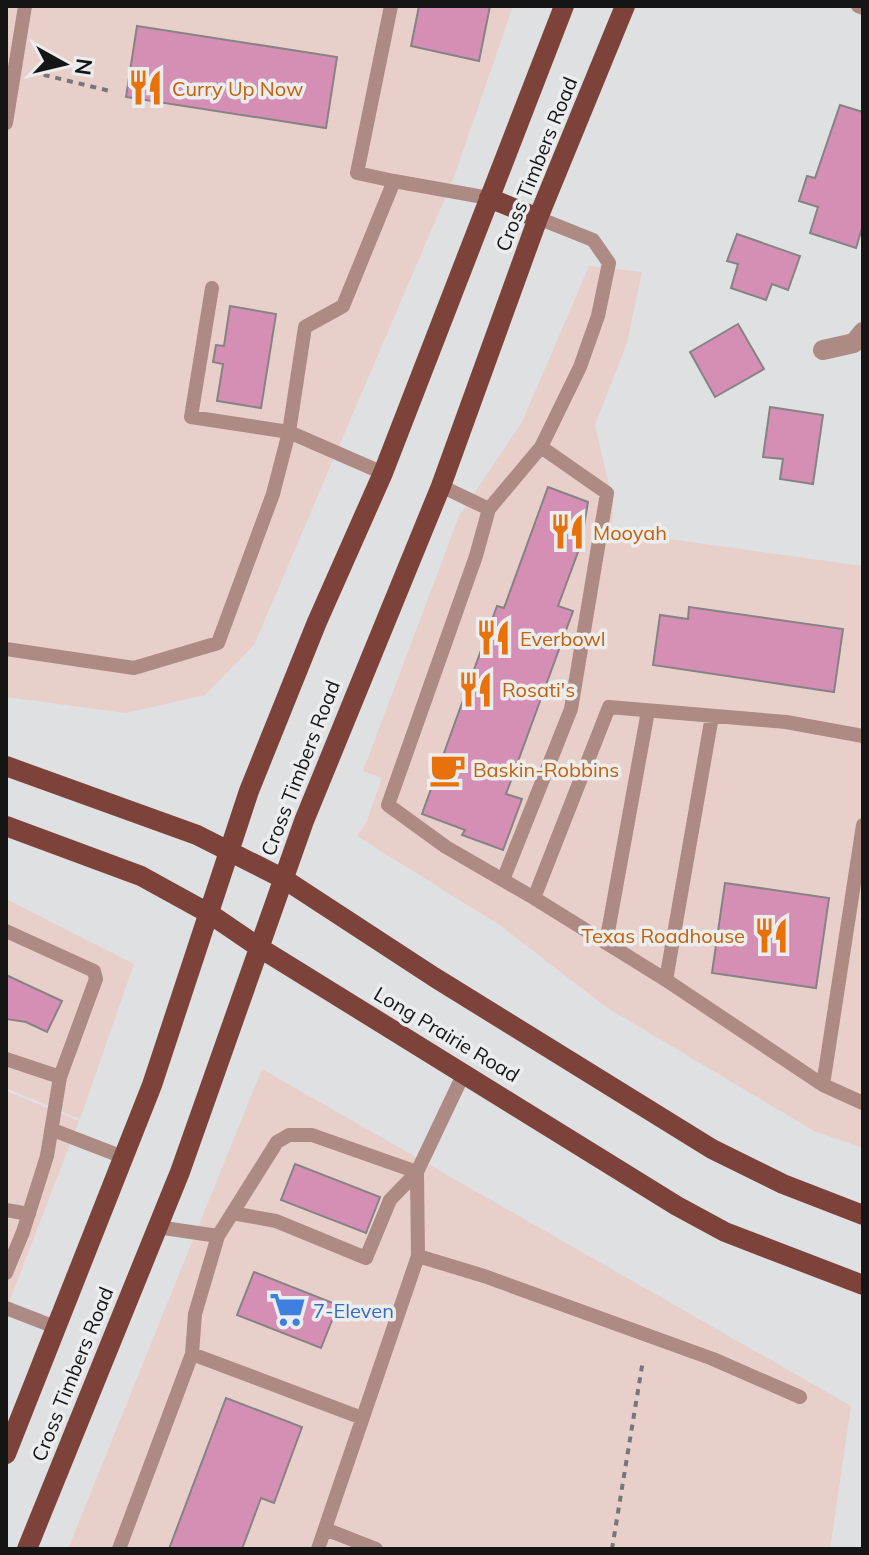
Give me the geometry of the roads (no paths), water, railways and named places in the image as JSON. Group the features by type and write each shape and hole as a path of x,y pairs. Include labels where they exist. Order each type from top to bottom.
{"main road":[{"name":"Cross Timbers Road","path":"6,1454 152,1085 249,791 317,622 383,473 564,6"},
{"name":"Cross Timbers Road","path":"27,1549 185,1159 304,821 441,486 538,218 625,6"},
{"path":"489,198 538,218"},
{"name":"Long Prairie Road","path":"6,766 197,835 284,879 396,953 712,1149 783,1184 863,1215"},
{"name":"Long Prairie Road","path":"6,826 141,876 210,914 677,1206 725,1232 863,1285"}],"street":[{"path":"823,350 854,343 863,332"}],"lane":[{"path":"6,123 14,72 11,27 25,6"},
{"path":"391,6 357,173 489,198"},
{"path":"6,649 134,668 218,643 273,494 289,432 305,327 343,306 394,181"},
{"path":"538,218 593,240 609,263 598,316 580,367 541,447 489,509 476,556 388,805 446,847 666,980 823,1085 863,1103"},
{"path":"212,288 191,417 289,432 383,473"},
{"path":"503,880 571,709 607,493 541,447"},
{"path":"441,486 489,509"},
{"path":"534,898 609,707 786,722 863,736"},
{"path":"606,943 648,711"},
{"path":"666,980 712,716"},
{"path":"823,1085 863,825"},
{"path":"6,931 94,971 96,979 60,1077 53,1130 29,1214 6,1273"},
{"path":"6,1059 60,1077"},
{"path":"232,1213 276,1221 366,1258 390,1200 417,1172 464,1073"},
{"path":"53,1130 123,1157"},
{"path":"119,1549 192,1354 195,1314 218,1236 277,1142 289,1135 312,1135 417,1172"},
{"path":"318,1549 418,1256 417,1172"},
{"path":"6,1210 29,1214"},
{"path":"157,1227 218,1236"},
{"path":"418,1256 484,1276 713,1359 800,1397"},
{"path":"6,1308 55,1327"},
{"path":"192,1354 362,1418"},
{"path":"325,1529 376,1549"}],"place":[{"name":"Curry Up Now","path":"146,88"},
{"name":"Mooyah","path":"567,532"},
{"name":"Everbowl","path":"494,638"},
{"name":"Rosati's","path":"476,689"},
{"name":"Baskin-Robbins","path":"447,769"},
{"name":"Texas Roadhouse","path":"771,935"},
{"name":"7-Eleven","path":"287,1310"}]}
